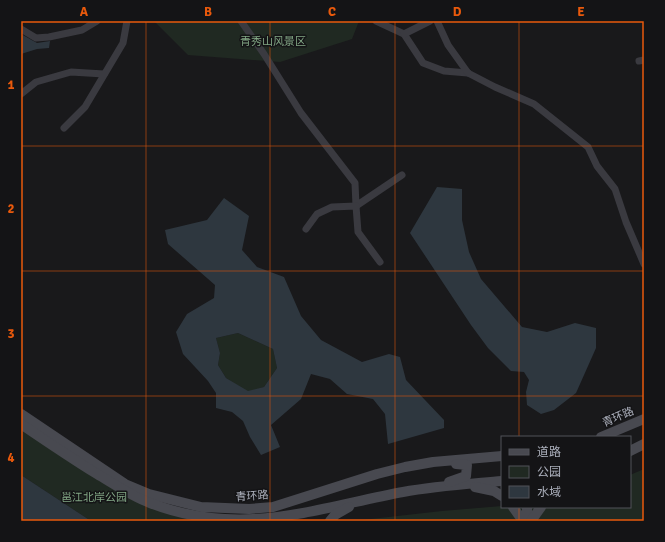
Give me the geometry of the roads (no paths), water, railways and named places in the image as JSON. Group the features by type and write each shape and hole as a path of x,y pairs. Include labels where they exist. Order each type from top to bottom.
{"main road":[{"name":"青环路","path":"21,414 125,484 150,494 201,507 249,509 273,507 404,467 433,462 501,456"},
{"name":"青环路","path":"604,436 644,418"},
{"name":"青环路","path":"21,424 48,443 120,488 149,503 176,512 198,517 225,520 250,520 276,517 313,512 434,487 501,481"},
{"path":"631,450 644,444"},
{"path":"433,462 467,465 466,476 434,487"},
{"path":"459,484 482,487 501,495"},
{"path":"330,521 335,515 344,509 380,497"},
{"path":"514,508 523,521"},
{"path":"526,508 527,521"},
{"path":"531,521 540,508"},
{"path":"276,517 290,521"}],"street":[{"path":"21,29 36,38 49,37 82,30 97,21"},
{"path":"64,128 85,107 123,43 127,21"},
{"path":"241,21 264,54 301,113 355,183 358,232 380,262"},
{"path":"376,21 404,34 423,63 444,71 468,74 534,104 588,147 597,166 615,189 626,222 644,264"},
{"path":"404,34 430,21"},
{"path":"436,21 448,45 468,74"},
{"path":"21,94 36,82 71,72 104,74"},
{"path":"306,229 317,214 332,207 356,206 402,174"}],"water":[{"path":"21,34 37,43 50,41 49,48 37,49 21,54"},
{"path":"437,187 462,189 462,220 469,252 481,279 522,327 547,332 575,323 596,328 596,348 576,393 554,410 541,414 527,405 526,392 529,380 524,372 511,371 488,348 410,233"},
{"path":"224,198 249,216 242,250 257,267 284,277 301,316 321,340 362,362 389,354 400,357 406,380 444,420 444,428 388,444 385,414 373,399 347,394 330,379 311,374 301,399 271,425 280,447 261,455 250,437 243,421 232,412 216,408 216,393 208,381 183,354 176,332 187,314 214,298 215,285 168,244 165,230 207,220","holes":["238,333 273,349 277,368 264,387 248,391 226,378 218,365 220,353 216,338"]},
{"path":"21,475 91,521 21,521"}],"park label":[{"name":"青秀山风景区","path":"273,41"},
{"name":"邕江北岸公园","path":"94,497"}]}
